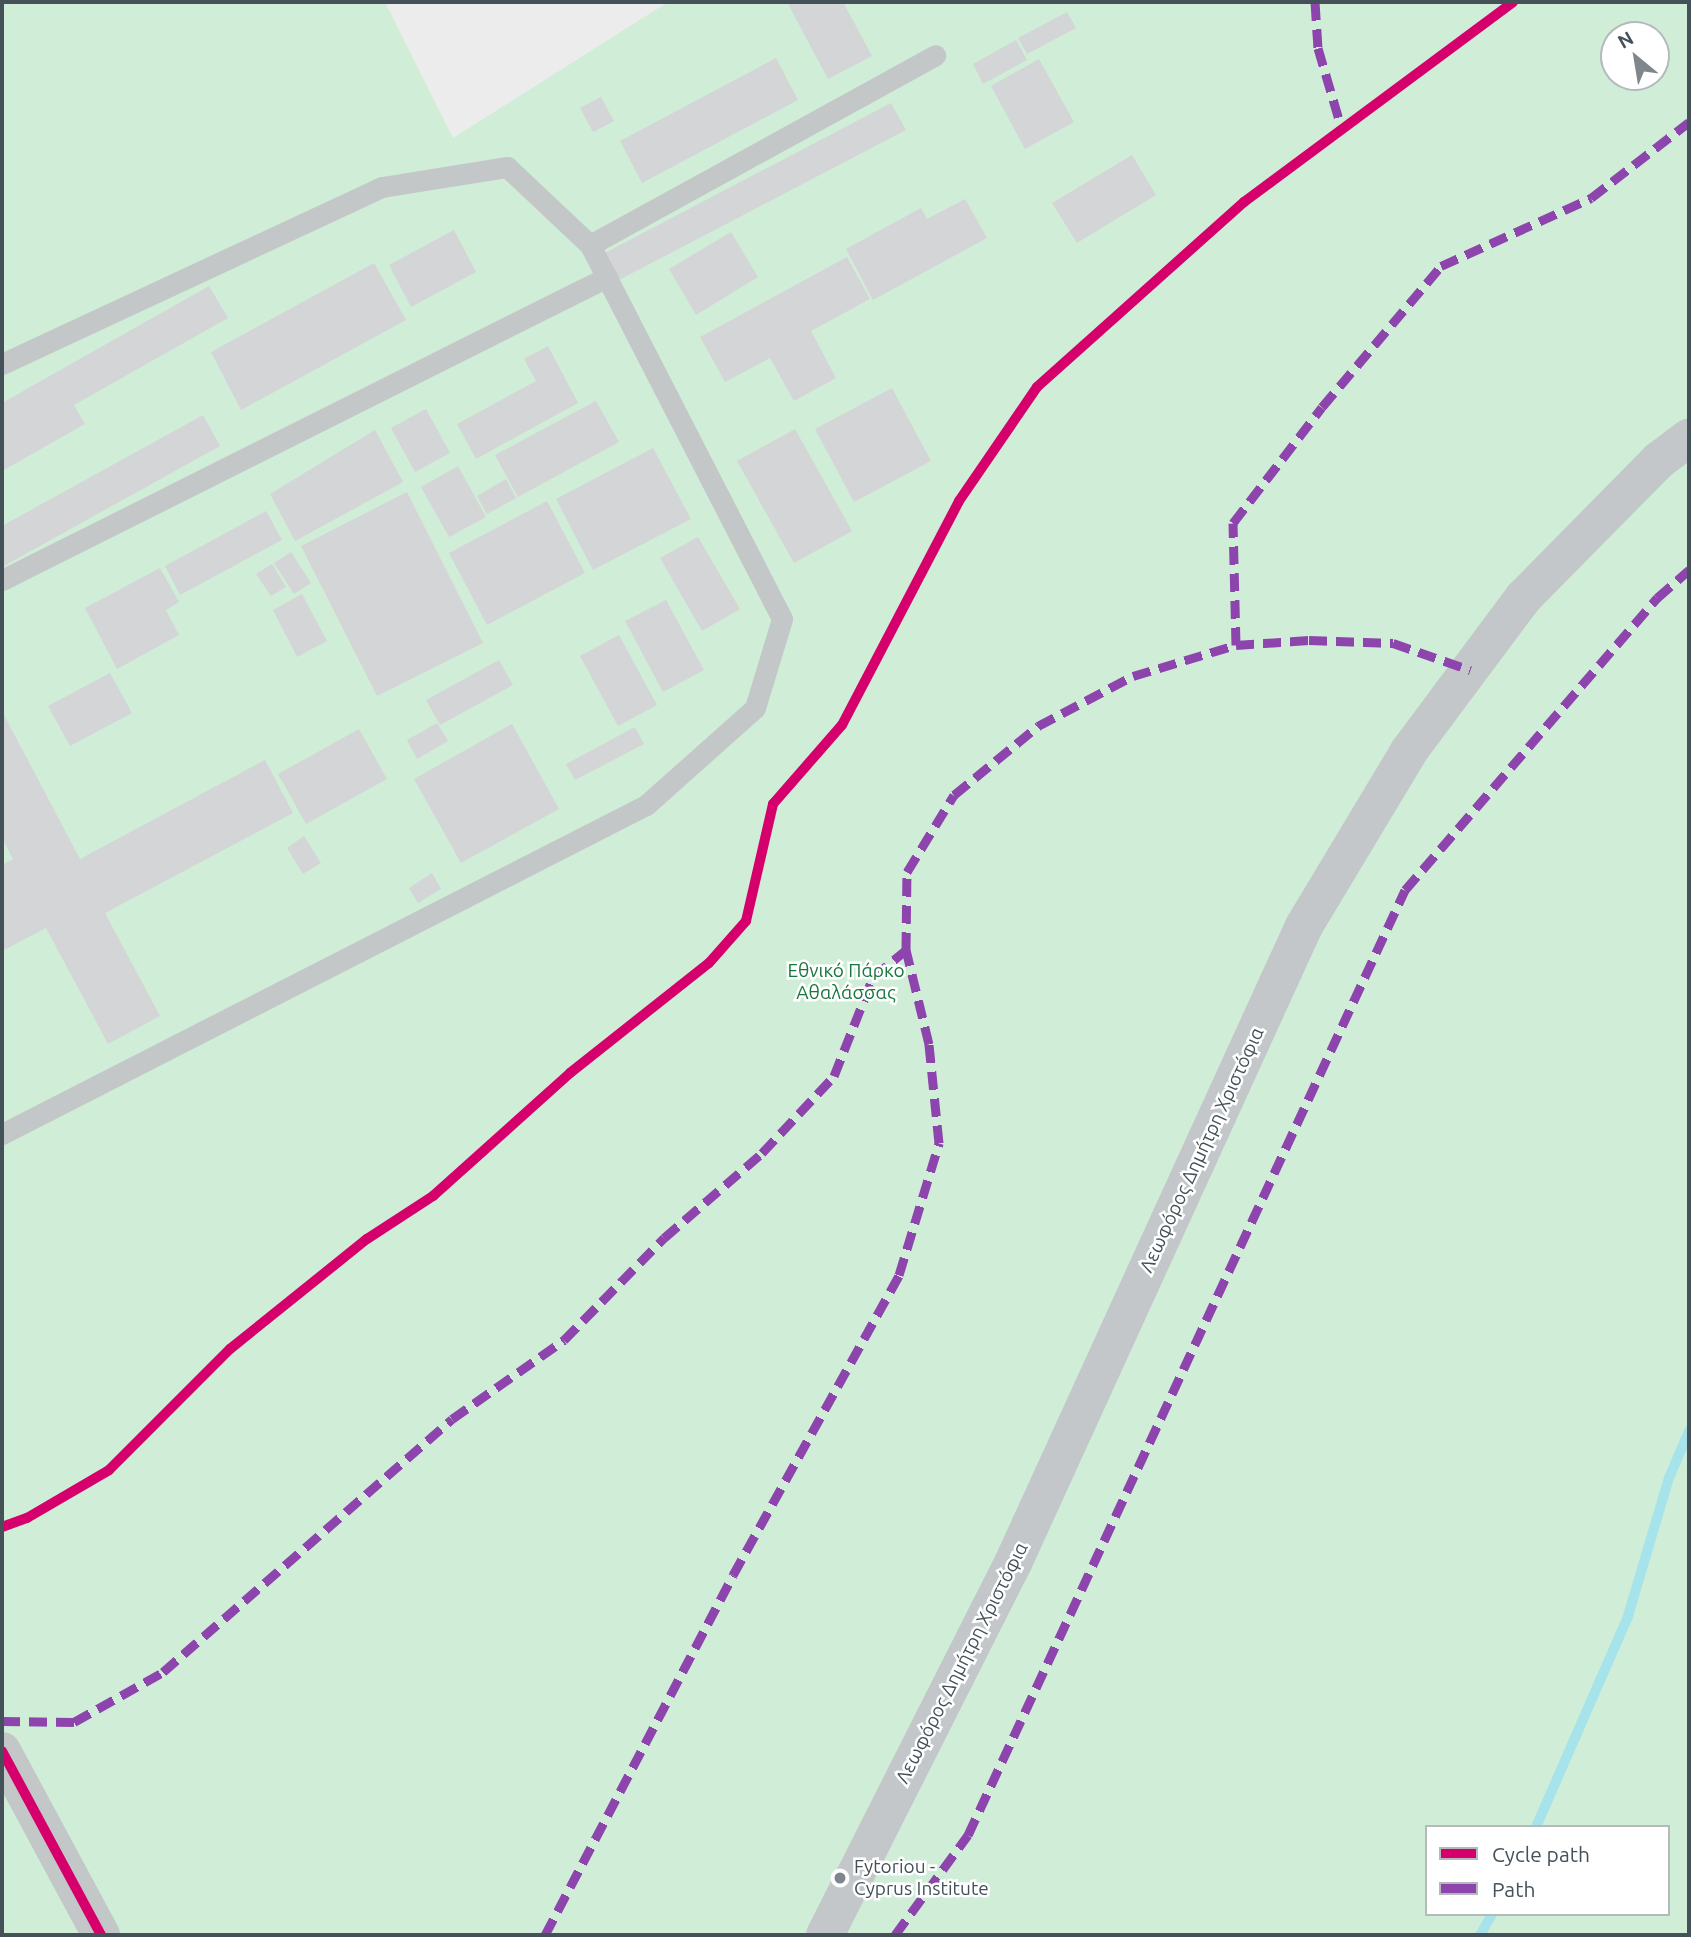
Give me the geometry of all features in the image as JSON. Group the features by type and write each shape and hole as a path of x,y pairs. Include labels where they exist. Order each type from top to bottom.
{"main road":[{"name":"Λεωφόρος Δημήτρη Χριστόφια","path":"824,1935 1013,1563 1304,926 1409,751 1524,598 1658,461 1689,438"}],"street":[{"path":"2,1751 100,1935"}],"lane":[{"path":"590,245 935,55"},
{"path":"2,364 382,187 507,167 590,245 782,619 755,708 646,805 2,1134"},
{"path":"2,580 607,277"}],"green space":[{"name":"Εθνικό Πάρκο Αθαλάσσας","path":"2,2 385,2 453,138 668,2 1689,2 1689,1935 2,1935"}],"building":[{"path":"787,2 843,2 872,56 828,79"},
{"path":"1067,12 1076,28 1027,54 1018,38"},
{"path":"1016,40 1027,60 983,84 973,64"},
{"path":"776,58 798,100 642,183 620,141"},
{"path":"1039,59 1074,122 1025,149 991,86"},
{"path":"601,97 614,121 593,132 580,108"},
{"path":"891,103 906,130 619,280 605,253"},
{"path":"1132,155 1156,195 1077,243 1052,203"},
{"path":"965,199 987,238 873,300 846,249 921,208 927,219"},
{"path":"454,230 476,272 411,307 389,265"},
{"path":"731,232 758,277 696,315 669,269"},
{"path":"847,257 870,299 811,331 836,378 794,401 770,358 725,382 700,337"},
{"path":"374,263 406,320 241,410 211,352"},
{"path":"209,286 228,318 74,405 85,424 2,471 2,403"},
{"path":"548,346 578,403 476,459 457,424 536,381 524,359"},
{"path":"892,388 931,461 854,502 815,429"},
{"path":"596,401 619,442 518,497 495,455"},
{"path":"426,409 450,453 415,472 391,428"},
{"path":"203,415 220,446 2,567 2,526"},
{"path":"795,429 852,531 794,563 737,461"},
{"path":"375,430 403,482 295,541 270,494"},
{"path":"653,448 691,519 593,570 556,499"},
{"path":"458,466 486,517 449,537 421,487"},
{"path":"506,479 516,498 487,514 477,496"},
{"path":"407,492 483,643 377,696 301,546"},
{"path":"547,501 585,573 487,625 449,553"},
{"path":"266,511 282,540 180,595 165,566"},
{"path":"698,537 740,609 702,631 660,558"},
{"path":"291,552 311,583 294,594 274,563"},
{"path":"272,564 286,587 271,596 256,574"},
{"path":"160,568 179,602 166,610 179,635 117,669 85,608"},
{"path":"302,594 327,641 297,657 273,610"},
{"path":"666,600 704,670 663,692 625,621"},
{"path":"619,635 657,705 618,726 580,656"},
{"path":"499,660 513,685 440,725 426,700"},
{"path":"110,673 132,713 70,746 48,706"},
{"path":"2,711 80,859 265,760 293,813 105,913 160,1016 108,1044 46,928 2,951 2,865 13,859 2,838"},
{"path":"437,723 448,741 417,759 407,740"},
{"path":"512,724 559,809 461,863 414,779"},
{"path":"635,727 644,744 575,780 566,764"},
{"path":"359,729 387,779 306,824 278,774"},
{"path":"304,836 321,863 303,874 287,848"},
{"path":"432,873 441,889 418,903 409,888"}],"waterway":[{"path":"1537,1825 1628,1616 1669,1478 1689,1431"},
{"path":"1480,1935 1491,1916"}],"marked path":[{"path":"1315,2 1318,48 1341,126"},
{"path":"1236,645 1233,523 1322,407 1441,266 1591,198 1689,122"},
{"path":"895,1935 968,1835 1405,890 1657,598 1689,570"},
{"path":"2,1721 74,1722 163,1672 452,1419 564,1340 664,1238 762,1153 834,1076 873,977 906,950 907,872 954,795 1038,726 1133,676 1236,645 1309,640 1393,643 1470,670"},
{"path":"545,1935 733,1575 899,1275 939,1143 929,1044 906,950"}],"cycle path":[{"path":"2,1527 27,1518 109,1470 230,1349 367,1239 433,1196 570,1073 709,963 746,921 773,804 842,725 959,501 1037,387 1244,202 1513,2"},
{"path":"2,1751 101,1935"}],"place":[{"name":"Fytoriou - Cyprus Institute","path":"840,1878"}]}
